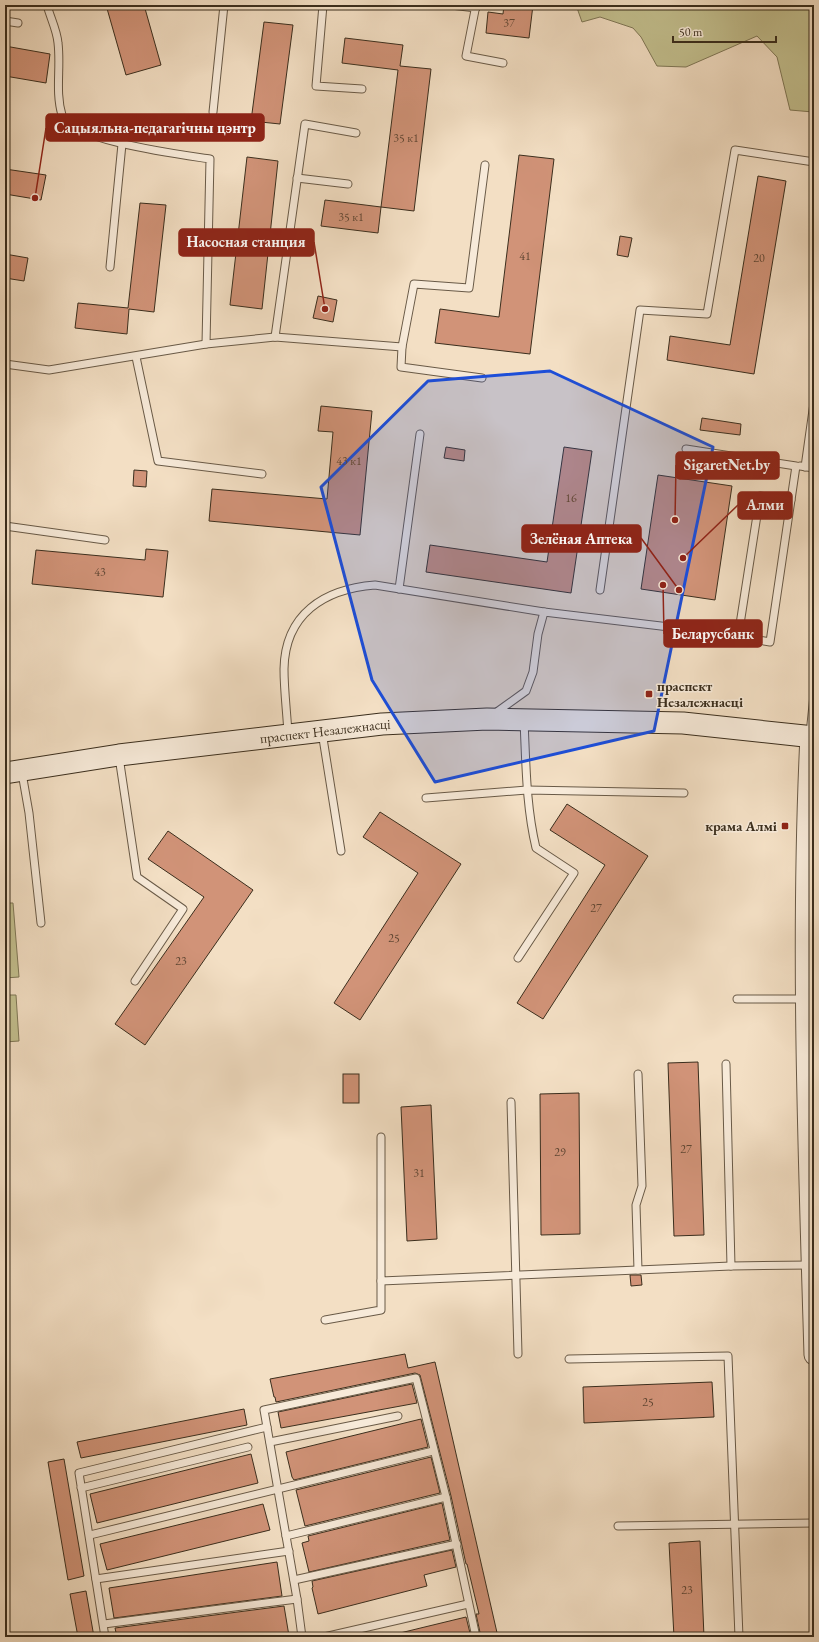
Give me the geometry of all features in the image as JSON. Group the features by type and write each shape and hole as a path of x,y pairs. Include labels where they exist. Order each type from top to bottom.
{"main road":[{"name":"праспект Незалежнасці","path":"14,772 119,755 322,730 382,724 487,719 682,723 812,737"}],"street":[{"path":"812,737 806,829 805,999 814,1355"}],"lane":[{"path":"47,5 58,42 58,82 62,117 74,129 122,144 210,159 206,344"},
{"path":"213,112 224,5"},
{"path":"323,5 316,86 362,89"},
{"path":"451,5 476,7 466,56 503,63"},
{"path":"5,21 18,23"},
{"path":"275,337 305,124 356,134"},
{"path":"110,267 122,144"},
{"path":"600,590 640,310 707,314 735,150 814,162"},
{"path":"482,378 401,368 402,347 414,284 469,288 484,165"},
{"path":"297,178 348,184"},
{"path":"5,364 48,370 136,357 206,344 275,337 402,347"},
{"path":"136,357 158,461 262,474"},
{"path":"805,467 814,403"},
{"path":"399,589 420,434"},
{"path":"686,449 814,468"},
{"path":"288,734 284,669 288,643 300,619 318,601 333,594 355,587 375,585 544,612 770,642 796,466"},
{"path":"738,637 760,496 791,500"},
{"path":"5,526 105,540"},
{"path":"487,719 526,691 533,672 538,634 544,612"},
{"path":"812,737 814,695"},
{"path":"518,958 574,873 536,848 531,828 527,790 524,720"},
{"path":"322,730 341,851"},
{"path":"119,755 137,877 183,909 135,980"},
{"path":"14,772 29,813 41,923"},
{"path":"426,798 527,790 684,793"},
{"path":"737,999 805,999"},
{"path":"726,1064 731,1266"},
{"path":"638,1074 642,1186 636,1206 638,1270"},
{"path":"511,1102 518,1354"},
{"path":"325,1320 381,1310 381,1137"},
{"path":"381,1281 731,1266 812,1265"},
{"path":"569,1359 728,1356 739,1637"},
{"path":"302,1637 294,1580 264,1410 416,1378 457,1544 468,1604 476,1637"},
{"path":"270,1442 398,1416"},
{"path":"105,1637 79,1473 267,1427"},
{"path":"82,1488 248,1447"},
{"path":"90,1535 433,1451"},
{"path":"286,1536 446,1497"},
{"path":"618,1526 814,1523"},
{"path":"294,1580 457,1544"},
{"path":"96,1579 288,1550"},
{"path":"104,1624 297,1599"},
{"path":"324,1637 468,1604"}],"highlighted area":[{"path":"550,371 713,447 654,731 435,782 372,680 321,487 428,381"}],"shaded area":[{"path":"576,5 814,5 814,111 790,110 777,57 757,36 686,67 657,66 641,37 633,28 600,17 582,22"},
{"path":"5,903 13,903 19,977 5,978"},
{"path":"5,995 16,995 19,1041 5,1042"}],"building":[{"path":"106,5 144,5 161,65 126,75"},
{"path":"504,5 533,5 529,38 486,33 488,12 503,14"},
{"path":"264,22 293,25 280,124 251,121"},
{"path":"345,38 403,45 400,66 431,69 414,211 381,207 398,70 342,63"},
{"path":"5,46 50,54 46,83 5,76"},
{"path":"519,155 554,159 530,354 435,343 440,309 499,317"},
{"path":"247,157 278,161 262,309 230,305"},
{"path":"5,169 46,175 41,200 5,194"},
{"path":"758,176 786,181 754,374 667,360 670,336 730,345"},
{"path":"325,200 381,207 378,233 321,226"},
{"path":"140,203 166,205 154,312 129,309 127,334 75,328 78,303 128,308"},
{"path":"620,236 632,238 628,257 617,255"},
{"path":"5,254 28,258 24,281 5,278"},
{"path":"318,296 337,300 333,322 313,318"},
{"path":"321,406 372,411 360,535 209,521 212,489 327,499 333,432 318,431"},
{"path":"702,418 741,424 740,435 700,430"},
{"path":"446,447 465,450 464,461 444,458"},
{"path":"564,447 592,451 571,593 426,572 430,545 547,562"},
{"path":"134,470 147,471 146,487 133,486"},
{"path":"658,475 732,486 715,600 641,589"},
{"path":"146,549 168,551 163,597 32,584 36,550 145,560"},
{"path":"567,804 648,856 543,1019 517,1003 605,865 550,830"},
{"path":"380,812 461,864 360,1020 334,1003 418,873 363,837"},
{"path":"168,831 253,890 145,1045 115,1024 204,897 148,859"},
{"path":"698,1062 704,1235 674,1236 668,1063"},
{"path":"343,1074 359,1074 359,1103 343,1103"},
{"path":"579,1093 580,1234 541,1235 540,1094"},
{"path":"431,1105 437,1239 407,1241 401,1107"},
{"path":"630,1275 641,1275 642,1285 631,1286"},
{"path":"405,1354 408,1368 435,1362 498,1637 481,1637 476,1614 479,1614 420,1375 415,1373 276,1402 274,1397 270,1379"},
{"path":"712,1382 714,1417 584,1423 583,1387"},
{"path":"412,1384 417,1403 281,1428 278,1412"},
{"path":"244,1409 247,1425 81,1458 77,1442"},
{"path":"421,1419 428,1447 294,1480 292,1477 286,1452"},
{"path":"251,1454 258,1483 97,1523 90,1494"},
{"path":"431,1457 440,1493 305,1526 296,1490"},
{"path":"64,1459 84,1576 68,1580 48,1462"},
{"path":"442,1503 450,1540 309,1572 302,1543 309,1541 308,1536"},
{"path":"263,1504 270,1530 107,1570 100,1544"},
{"path":"700,1541 704,1637 674,1637 669,1543"},
{"path":"452,1550 456,1567 424,1575 427,1586 318,1614 312,1588 312,1581"},
{"path":"277,1562 282,1596 114,1618 109,1588"},
{"path":"86,1591 94,1637 78,1637 70,1594"},
{"path":"284,1606 289,1636 117,1637 115,1628"},
{"path":"466,1617 471,1637 400,1637 400,1633"}],"place":[{"name":"Сацыяльна-педагагічны цэнтр","path":"35,198"},
{"name":"Насосная станция","path":"325,309"},
{"name":"SigaretNet.by","path":"675,520"},
{"name":"Алми","path":"683,558"},
{"name":"Беларусбанк","path":"663,585"},
{"name":"Зелёная Аптека","path":"679,590"},
{"name":"праспект Незалежнасці","path":"649,694"},
{"name":"крама Алмі","path":"785,826"}]}
